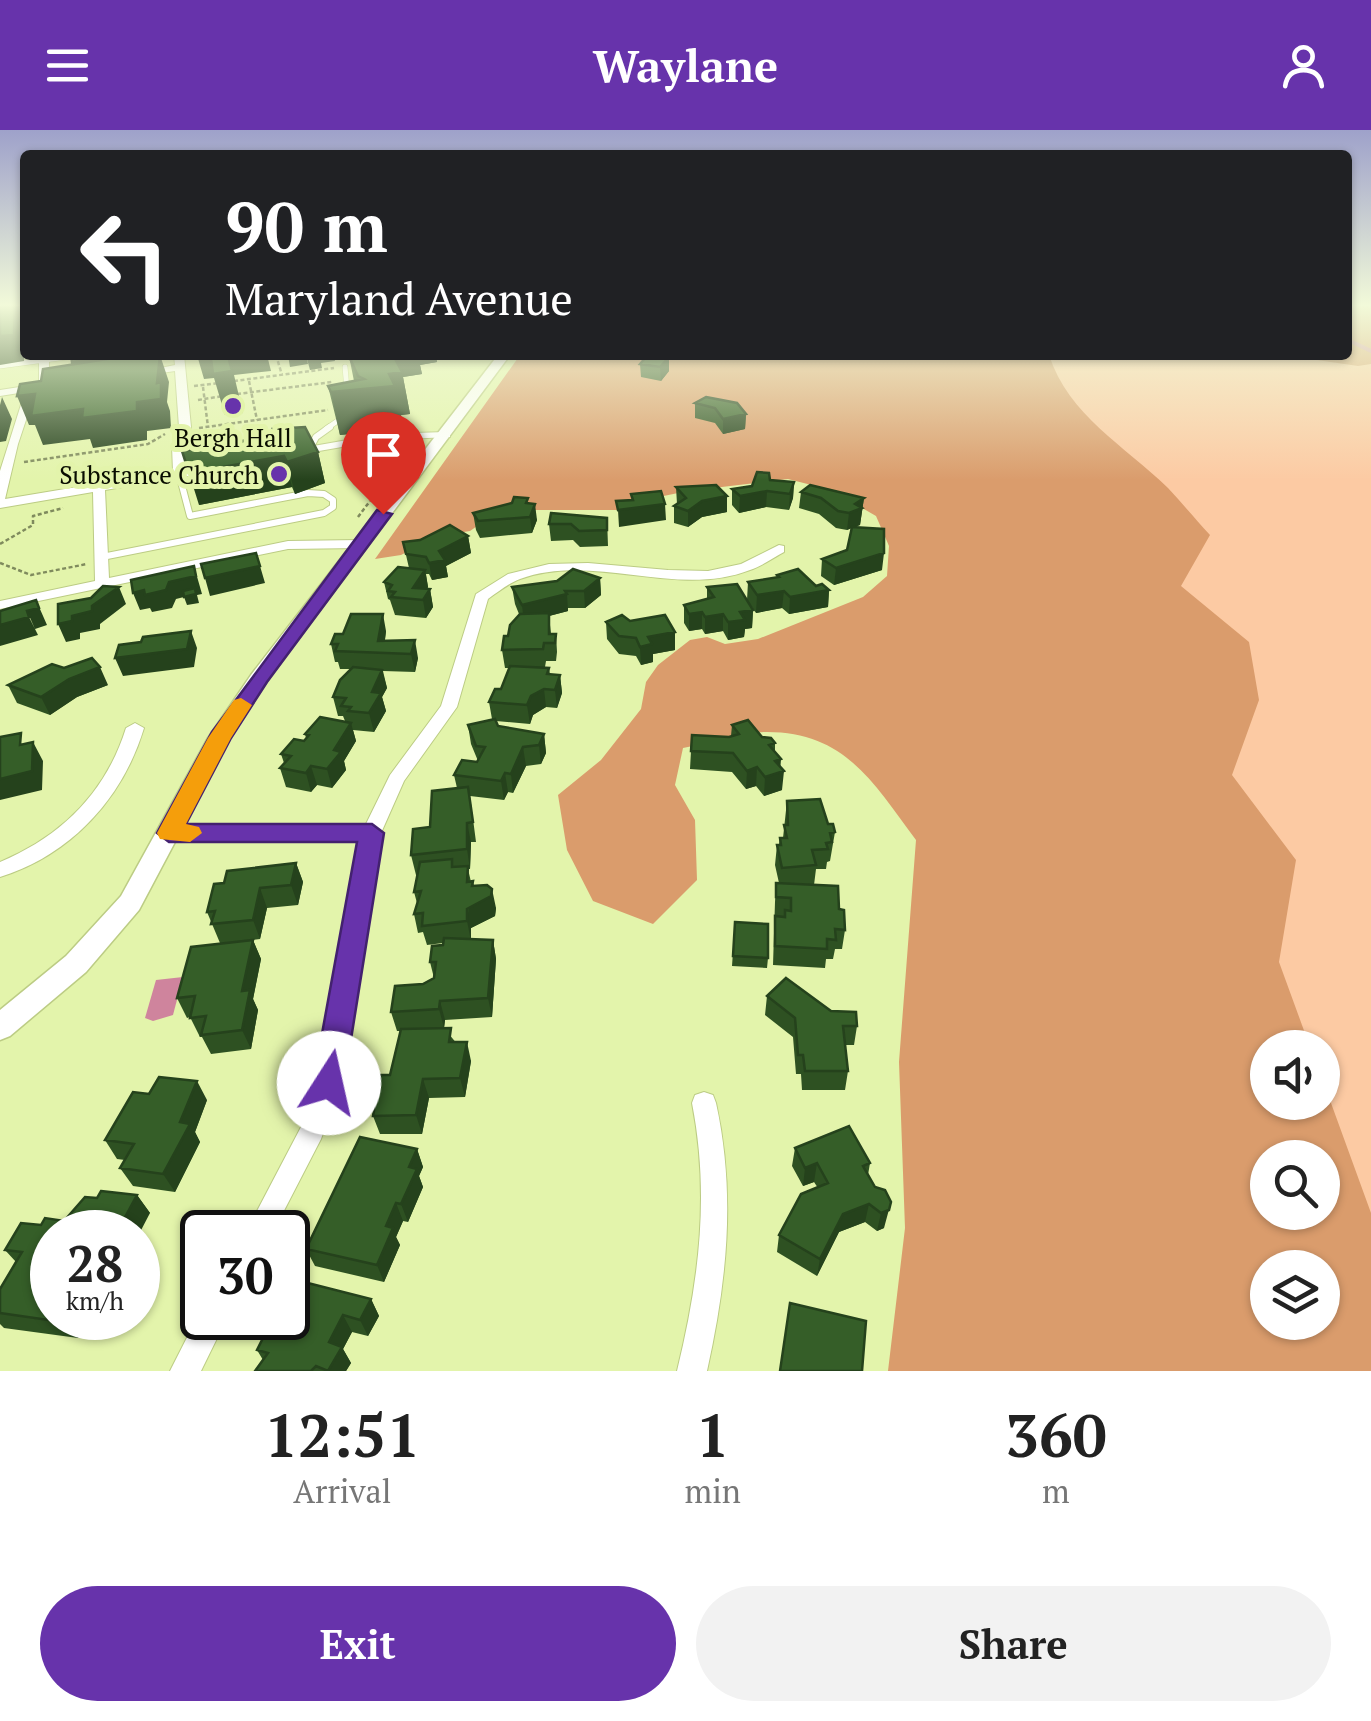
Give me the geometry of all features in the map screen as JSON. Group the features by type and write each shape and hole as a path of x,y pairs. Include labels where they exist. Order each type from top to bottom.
{"street":[{"path":"44,364 44,387"},
{"path":"131,374 169,364"},
{"path":"179,474 178,446 185,427 180,364"},
{"path":"0,1027 76,964 130,903 220,738 359,544 498,364"},
{"path":"0,393 59,385"},
{"path":"44,387 29,394 12,444 0,501 100,491 232,464"},
{"path":"290,454 382,437 446,435"},
{"path":"100,491 102,582"},
{"path":"0,605 288,545 359,544"},
{"path":"271,1210 312,1131 329,1083 372,833 396,779 449,707 481,597 506,573 552,568 710,575 751,566 779,549"},
{"path":"0,870 44,850 84,819 120,764 135,728"},
{"path":"169,833 372,833"},
{"path":"692,1371 714,1256 717,1177 704,1103"},
{"path":"185,1371 201,1340"}],"lane":[{"path":"346,367 347,394"},
{"path":"309,450 316,438 346,414 348,408"},
{"path":"102,559 324,513 334,507 333,500 324,494 308,494 190,516 179,474"}],"path":[{"path":"279,364 282,375"},
{"path":"182,398 203,386 346,367"},
{"path":"248,380 256,420"},
{"path":"182,398 204,399 346,380"},
{"path":"203,386 208,427"},
{"path":"0,544 33,526 33,516 100,491"},
{"path":"0,563 31,575 102,559"}],"shaded area":[{"path":"514,364 1053,364 1084,413 1168,488 1210,535 1181,586 1249,642 1259,700 1232,775 1296,860 1279,962 1304,1030 1250,1030 1250,1120 1337,1120 1371,1213 1371,1371 888,1371 905,1228 899,1062 916,840 871,781 838,751 818,741 767,732 683,748 675,785 695,820 697,880 653,924 593,901 567,850 558,795 601,760 641,709 646,682 658,665 690,640 707,637 725,644 758,639 863,597 887,576 889,546 876,516 831,490 788,479 688,491 639,501 619,510 528,510 493,515 470,531 439,536 401,555 375,559"},
{"path":"852,364 1371,364 1371,1371 1099,1371"},
{"path":"183,977 173,1015 153,1021 145,1018 156,980"}],"building":[{"path":"76,364 159,364 157,383 161,382 161,399 137,402 137,411 82,418 83,409 31,416 35,394 17,396 20,384 41,381 43,369"},
{"path":"212,364 230,364 232,371 213,374"},
{"path":"353,364 398,364 402,372 389,374 395,386 331,392 328,386 364,379"},
{"path":"706,397 737,403 746,414 723,419 715,408 695,403"},
{"path":"305,427 318,452 287,462 284,456 189,473 182,451 276,435 273,429"},
{"path":"757,472 769,473 770,480 794,482 790,494 767,491 740,496 732,489 752,486"},
{"path":"716,485 727,496 702,501 688,511 674,506 686,498 676,487"},
{"path":"810,485 864,498 855,504 862,508 849,513 838,511 821,498 801,492"},
{"path":"661,491 665,504 618,510 616,501 633,500 631,494"},
{"path":"514,497 528,498 526,503 535,504 530,517 478,521 473,513 512,503"},
{"path":"551,513 607,518 607,530 579,531 571,524 549,524"},
{"path":"450,525 468,536 439,551 445,560 429,563 426,557 406,554 403,542 420,540"},
{"path":"852,527 884,529 884,553 836,568 822,559 847,550"},
{"path":"256,553 260,566 205,578 201,564"},
{"path":"194,566 196,576 169,582 166,590 145,595 144,590 133,593 131,580"},
{"path":"398,567 425,570 413,588 430,589 423,600 391,597 395,592 388,591 392,585 384,582"},
{"path":"573,569 600,578 584,591 565,591 567,594 522,605 512,587 557,581"},
{"path":"798,569 816,586 822,584 829,590 790,597 784,591 757,595 748,582 779,577"},
{"path":"737,584 753,610 740,612 745,620 728,622 723,614 689,614 684,605 714,597 707,587"},
{"path":"103,586 119,587 92,606 92,611 58,624 58,604 91,598"},
{"path":"195,588 196,594 184,597 183,591"},
{"path":"36,600 39,608 27,611 29,617 0,625 0,611"},
{"path":"549,613 549,634 556,634 555,643 544,643 543,649 502,650 504,636 508,636 510,625 520,614"},
{"path":"351,614 383,614 378,641 415,640 411,654 335,651 338,644 331,644 335,634 343,634"},
{"path":"622,615 630,621 665,615 675,632 648,637 652,644 640,647 636,638 619,636 606,622"},
{"path":"191,631 187,649 115,658 119,645 141,642 143,637"},
{"path":"92,658 100,667 69,679 41,697 8,685 52,664 64,668"},
{"path":"510,666 549,668 547,674 560,675 555,690 544,689 531,696 527,705 489,702 495,689 501,689"},
{"path":"353,667 382,670 372,692 381,693 369,713 348,711 351,707 341,706 346,698 333,697 340,680"},
{"path":"320,717 351,723 334,750 341,752 327,769 311,766 306,773 280,768 291,756 281,754 294,739 304,741 309,735 305,734"},
{"path":"495,719 498,726 544,734 539,745 523,747 511,774 505,773 501,781 454,775 462,760 477,762 485,747 476,746 468,725"},
{"path":"748,720 762,737 775,743 769,745 781,759 775,761 784,771 765,777 757,767 747,771 733,753 691,751 692,735 729,737 739,734 732,725"},
{"path":"21,733 20,745 33,742 32,771 0,779 0,737"},
{"path":"468,787 473,822 467,823 467,849 411,855 413,829 430,827 432,791"},
{"path":"820,799 828,824 833,824 832,842 826,843 828,849 812,850 816,865 782,868 777,845 781,845 780,838 787,838 787,801"},
{"path":"452,859 452,867 468,866 467,882 473,881 472,886 487,885 492,889 491,896 467,909 467,921 422,926 423,913 414,914 421,891 414,892 420,862"},
{"path":"296,863 291,885 260,888 253,920 211,924 215,911 207,912 214,884 224,883 227,871"},
{"path":"776,883 838,886 845,930 835,929 836,940 827,939 827,949 775,946 775,916 785,917 785,910 791,911 791,898 776,897"},
{"path":"735,922 768,924 768,958 733,956"},
{"path":"444,938 493,940 488,998 440,1001 439,1009 391,1012 395,986 423,984 434,978 432,946 443,945"},
{"path":"253,940 242,991 250,990 242,1030 201,1035 206,1016 190,1018 195,996 177,998 191,947"},
{"path":"786,978 831,1011 856,1012 857,1026 843,1026 848,1071 805,1071 803,1055 798,1055 795,1018 767,996"},
{"path":"451,1028 449,1042 467,1042 460,1078 423,1079 416,1115 373,1116 380,1075 390,1075 401,1029"},
{"path":"159,1077 197,1081 180,1122 190,1124 163,1174 120,1168 134,1144 105,1140 133,1092 149,1094"},
{"path":"849,1126 870,1163 863,1166 875,1187 885,1190 891,1202 889,1210 881,1213 869,1204 843,1214 820,1259 779,1235 801,1194 828,1183 817,1163 805,1168 795,1148"},
{"path":"360,1137 417,1149 409,1167 417,1169 386,1226 393,1228 377,1265 310,1250 310,1241"},
{"path":"101,1191 137,1195 129,1210 74,1210 85,1197 97,1198"},
{"path":"21,1223 30,1224 30,1317 0,1313 0,1289 22,1252 5,1250"},
{"path":"310,1284 371,1299 360,1320 343,1315 329,1342 342,1347 328,1371 316,1366 311,1371 255,1371 268,1353 257,1350 262,1340 310,1340"},
{"path":"790,1303 866,1321 862,1371 780,1371"}],"slow traffic":[{"path":"190,833 169,833 241,705"}],"place":[{"name":"Bergh Hall","path":"233,406"},
{"name":"Substance Church","path":"279,474"}],"route":[{"path":"329,1083 372,833 169,833 220,738 258,679 383,514"}]}
